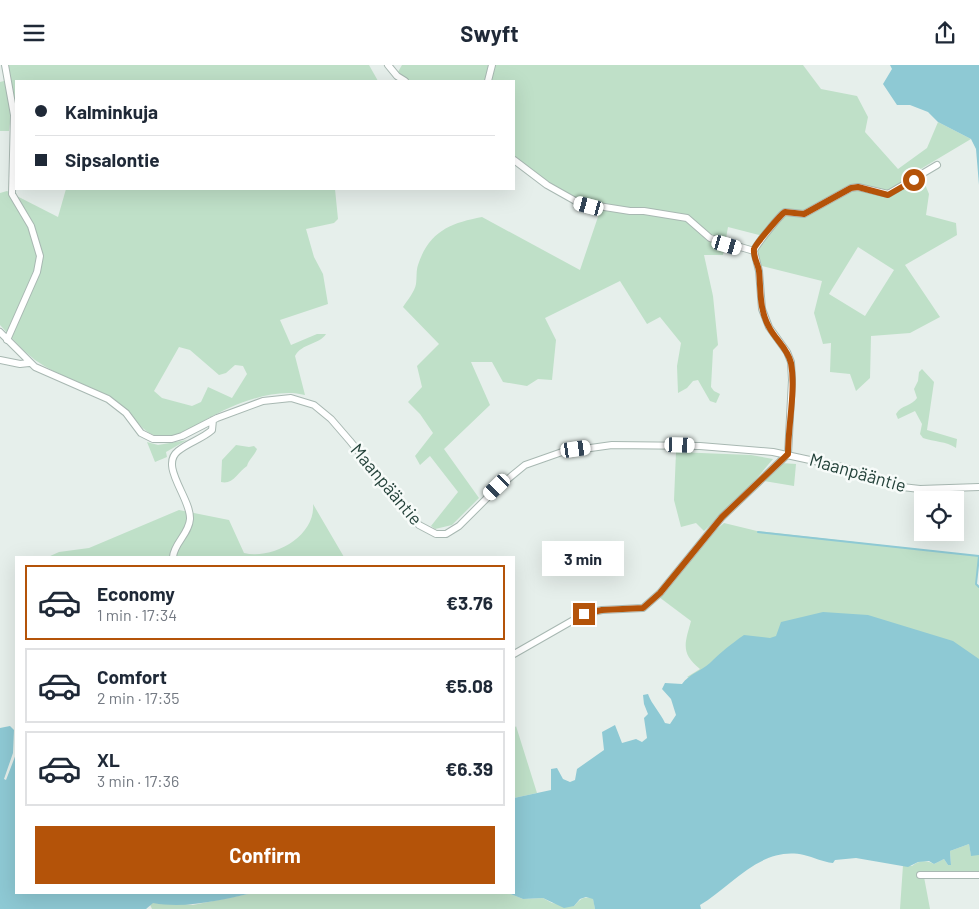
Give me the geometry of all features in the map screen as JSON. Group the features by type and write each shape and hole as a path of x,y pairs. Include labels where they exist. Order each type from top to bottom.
{"street":[{"path":"5,65 14,115 12,194 36,236 40,256 37,272 8,340"},
{"path":"388,65 397,76 403,80"},
{"path":"488,80 492,65"},
{"path":"515,161 547,185 579,203 687,218 710,238 754,251"},
{"path":"515,653 584,614 602,610 643,608 660,593 722,517 788,454 792,380 791,362 787,352 769,327 762,309 759,271 754,251 758,242 772,229 776,219 785,212 804,214 851,188 858,187 888,195 937,165"},
{"name":"Maanpääntie","path":"0,332 29,363 45,373 88,390 114,404 141,433 153,439 182,436 212,420 252,404 274,399 291,399 314,405 331,419 419,525 430,532 439,534 450,532 459,526 497,487 520,468 562,452 612,445 700,446 788,454 842,467 902,487 920,489 979,487"},
{"path":"0,360 20,364 29,363"},
{"path":"173,556 175,548 188,527 190,513 173,474 173,459 178,451 210,432 212,420"},
{"path":"920,875 979,875"}],"green space":[{"path":"8,65 369,65 377,80 15,80 15,104"},
{"path":"402,65 803,65 821,89 857,96 868,117 865,132 898,169 927,148 938,122 971,139 919,170 929,194 926,215 956,223 957,235 905,265 940,317 910,333 871,336 870,378 856,391 850,374 830,372 831,343 823,344 814,313 822,281 758,265 754,255 763,236 728,227 723,255 704,255 713,296 718,345 713,350 711,387 720,394 716,403 710,401 698,380 693,381 687,388 678,393 677,366 681,343 660,317 647,324 620,281 545,318 556,340 552,380 538,379 527,386 503,382 492,362 471,362 490,405 444,449 479,498 452,525 435,529 431,526 458,492 430,456 420,465 415,456 433,433 420,414 408,402 422,387 417,366 439,344 403,307 415,287 417,267 423,253 428,244 442,231 460,222 482,217 580,270 601,208 579,203 515,161 515,80 396,80 395,77","holes":["858,247 894,270 865,316 829,294"]},
{"path":"4,81 10,105 9,131 0,131 0,82"},
{"path":"66,190 335,190 338,219 334,223 306,229 314,257 323,274 328,304 280,320 291,345 317,334 326,334 323,338 302,349 295,356 305,395 281,393 255,398 218,413 183,433 162,437 146,431 113,399 35,360 0,325 0,193 7,191 58,217","holes":["179,347 190,350 219,375 226,373 235,365 243,366 247,374 232,398 208,387 201,402 192,406 162,398 154,391"]},
{"path":"922,369 934,382 927,430 957,439 956,448 948,444 923,438 920,434 922,424 915,411 898,419 896,414 898,411 917,398 914,389 918,381 919,372"},
{"path":"187,440 166,452 167,457 155,462 147,442 158,445"},
{"path":"236,445 254,446 257,449 244,469 229,482 221,482 222,460"},
{"path":"676,452 751,455 773,459 747,490 704,531 696,523 681,527 674,500"},
{"path":"781,463 796,464 794,486 764,481"},
{"path":"313,504 343,556 50,556 59,552 89,548 179,510 229,520 244,553 267,553 291,543 308,526 312,516"},
{"path":"724,523 757,531 979,556 976,584 979,587 979,795 687,677 700,669 689,658 687,653 686,642 691,621 659,597 710,535"},
{"path":"516,726 537,793 515,798"},
{"path":"969,844 971,855 979,855 979,877 924,877 930,909 900,909 903,865 912,866 923,861 934,864 944,859 948,865 951,864 950,851"},
{"path":"248,894 510,894 523,899 543,898 552,903 574,906 582,899 587,897 593,898 595,909 152,909 148,900 193,905"}],"water":[{"path":"890,65 979,65 979,185 976,149 971,139 938,122 928,112 910,105 897,105 883,84 892,69"},
{"path":"823,612 868,615 953,641 979,659 979,855 971,856 969,844 950,851 951,865 948,865 944,859 934,864 929,861 918,862 908,867 856,858 835,860 833,863 804,855 788,854 774,856 748,869 700,905 701,909 595,909 593,899 586,897 580,899 574,906 564,908 543,898 523,899 510,894 515,894 515,798 551,790 551,769 557,768 563,779 570,782 575,780 577,769 604,750 602,732 615,725 622,743 636,739 642,742 647,738 644,718 648,714 643,695 648,694 665,723 670,724 676,715 671,699 662,689 665,683 682,684 744,635 770,638 776,636 781,622"},
{"path":"10,726 14,730 13,753 4,779 6,780 15,757 15,894 248,894 190,904 165,905 153,903 146,909 0,909 0,728"}],"waterway":[{"path":"758,532 979,556 976,584 979,587"}],"route":[{"path":"584,614 602,610 643,608 660,593 722,517 788,454 792,380 791,362 787,352 769,327 762,309 759,271 754,255 755,245 772,229 776,219 785,212 790,211 804,214 815,207 827,203 851,188 858,187 888,195 914,180"}]}
